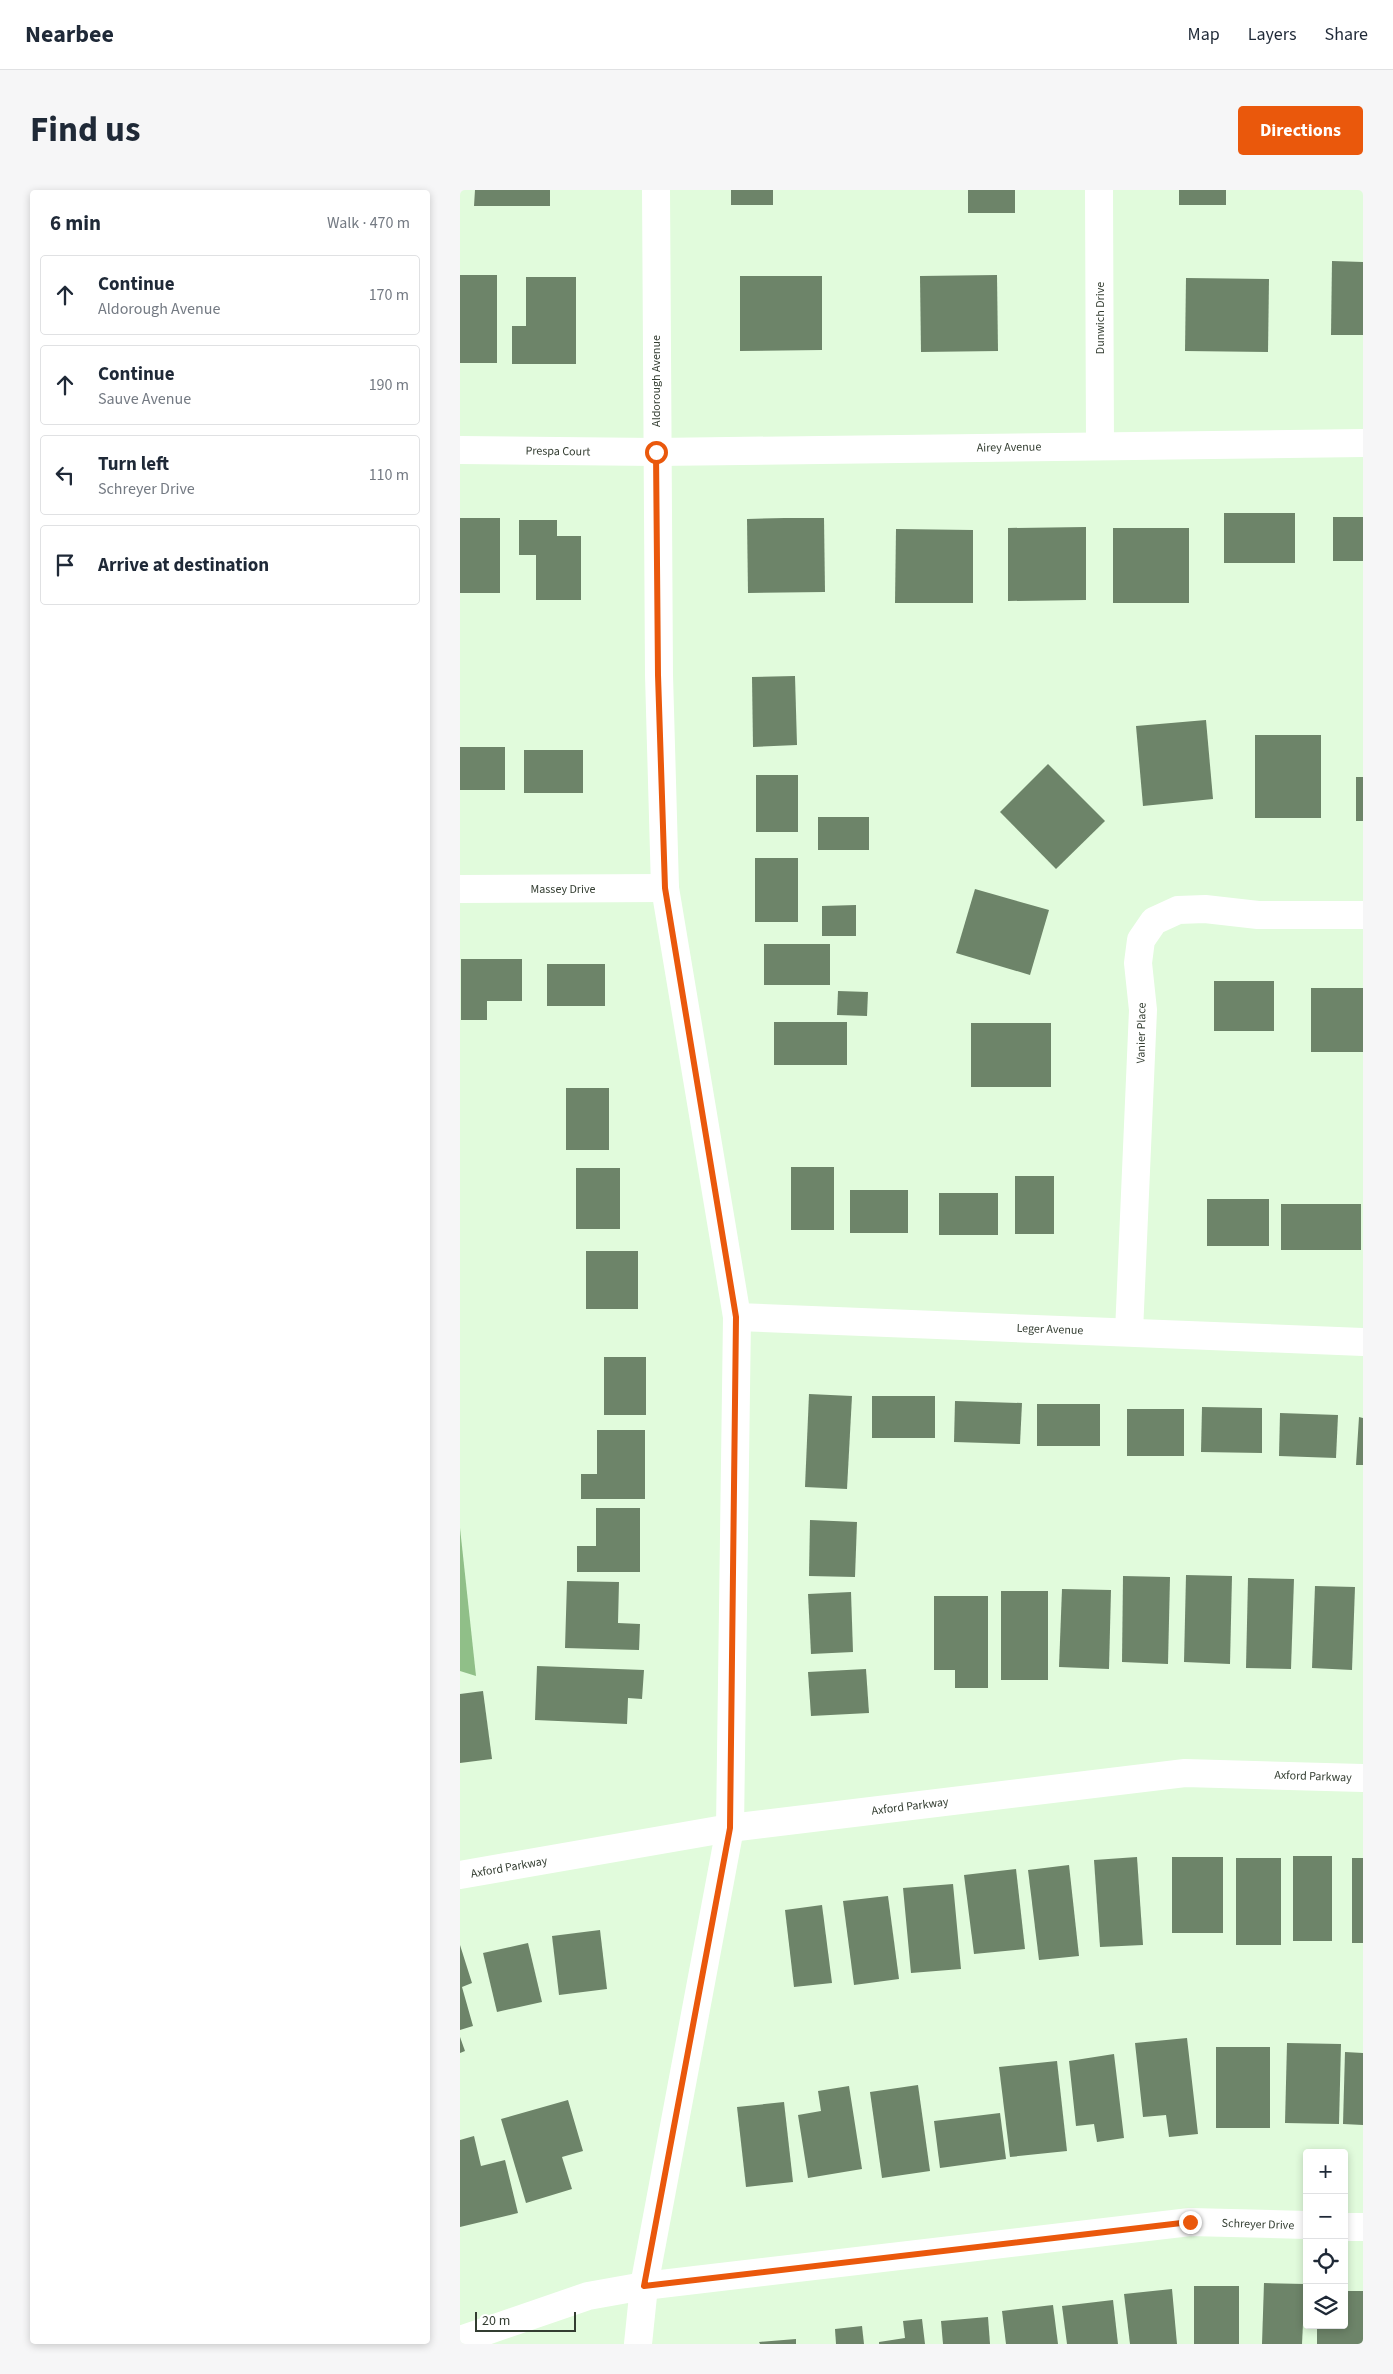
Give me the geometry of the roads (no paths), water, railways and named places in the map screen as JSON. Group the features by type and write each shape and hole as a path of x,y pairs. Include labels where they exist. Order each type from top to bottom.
{"street":[{"name":"Aldorough Avenue","path":"638,2344 644,2286 730,1828 736,1317 665,888 658,675 656,190"},
{"name":"Dunwich Drive","path":"1100,190 1100,445"},
{"name":"Airey Avenue","path":"656,452 1363,443"},
{"name":"Prespa Court","path":"460,450 656,452"},
{"name":"Massey Drive","path":"460,889 665,888"},
{"name":"Vanier Place","path":"1129,1332 1143,1010 1138,963 1141,940 1154,921 1178,910 1205,909 1258,915 1363,915"},
{"name":"Leger Avenue","path":"736,1317 1363,1342"},
{"name":"Axford Parkway","path":"460,1875 730,1828 1185,1773 1363,1778"},
{"name":"Schreyer Drive","path":"460,2340 588,2296 644,2286 1190,2222 1303,2226"},
{"path":"1348,2227 1363,2227"}]}
